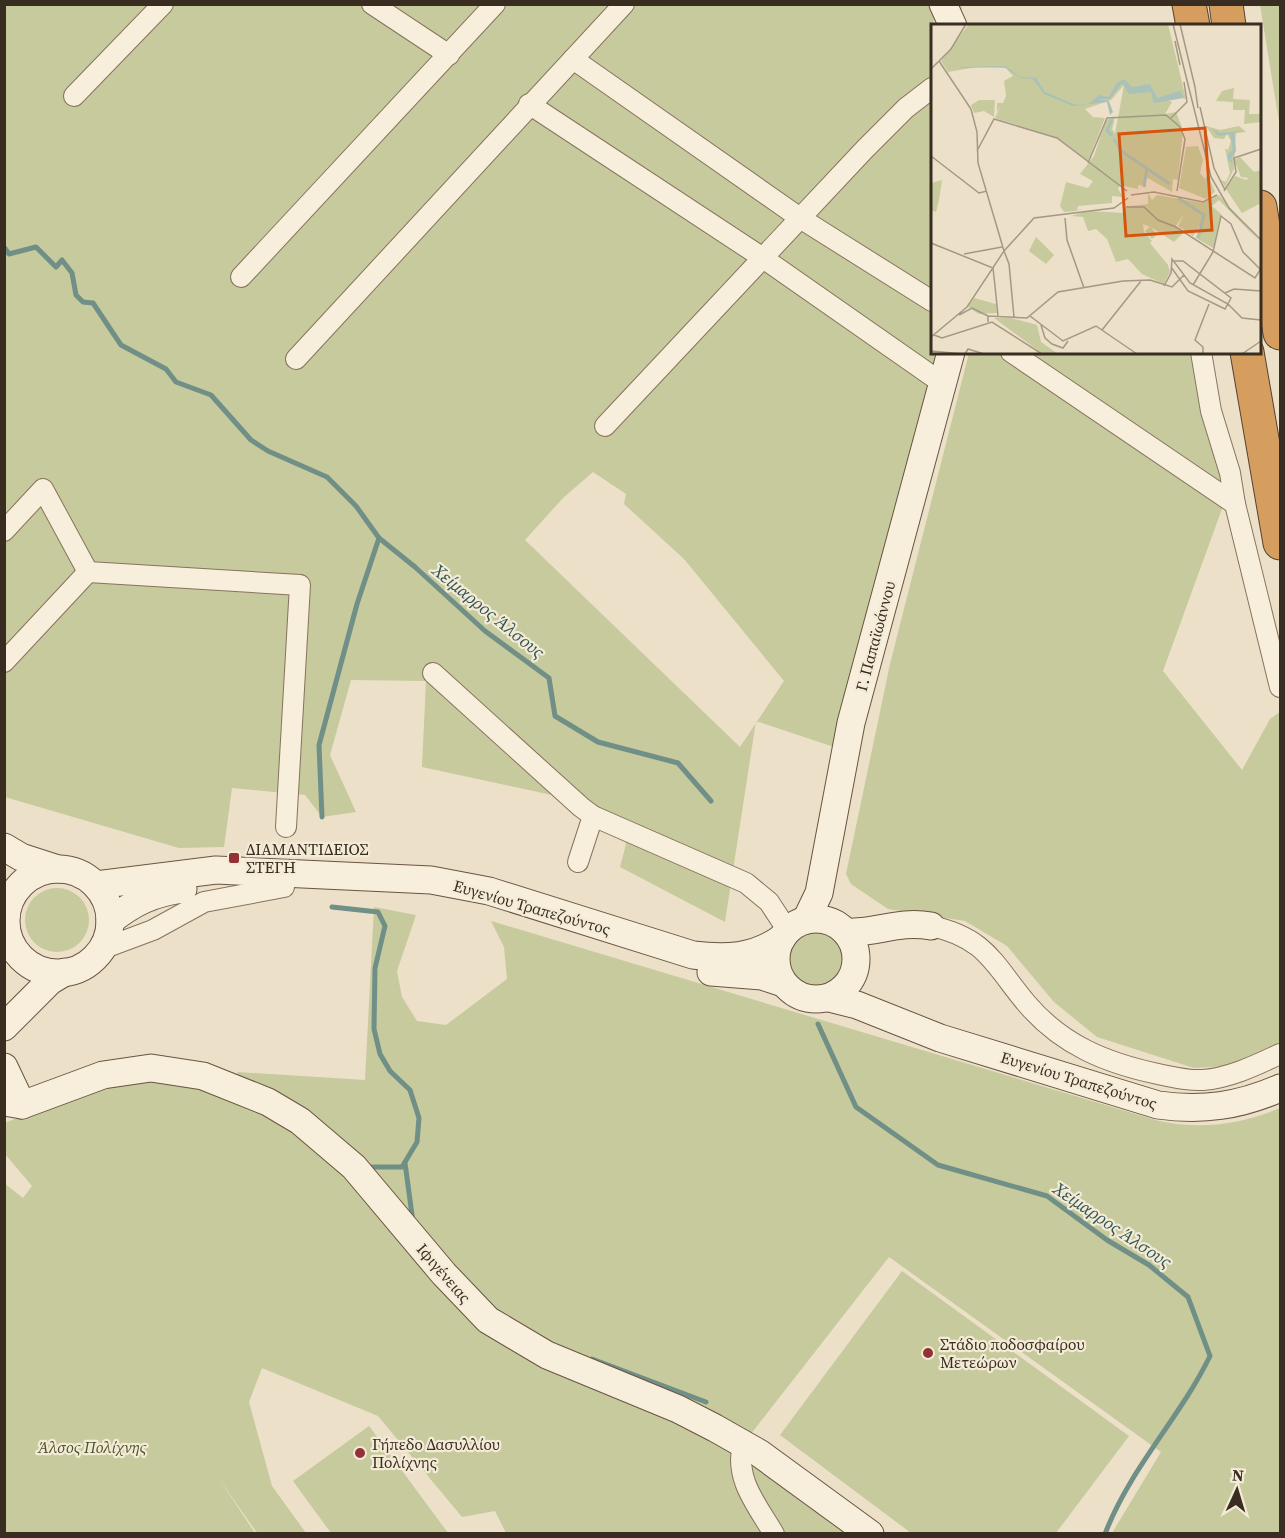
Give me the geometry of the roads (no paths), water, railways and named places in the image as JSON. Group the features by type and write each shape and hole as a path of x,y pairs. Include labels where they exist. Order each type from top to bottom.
{"highway":[{"path":"1189,4 1193,24"},
{"path":"1226,4 1229,24"},
{"path":"1261,213 1281,333"},
{"path":"1247,354 1281,543"}],"street":[{"path":"74,96 163,4"},
{"path":"372,4 449,55"},
{"path":"296,359 529,104 624,4"},
{"path":"944,4 952,24"},
{"path":"241,278 449,55 490,6"},
{"path":"573,59 800,218 931,300"},
{"path":"605,426 906,108 931,89"},
{"path":"529,104 763,258 942,383"},
{"name":"Γ. Παπαϊωάννου","path":"792,930 819,893 851,723 865,678 950,354"},
{"path":"1014,354 1235,504"},
{"path":"1201,354 1210,411 1230,472 1235,504 1281,687"},
{"path":"4,531 43,489 88,572"},
{"path":"7,654 88,572 300,585 286,827"},
{"path":"433,673 593,816 746,883 769,902 792,930"},
{"path":"841,928 837,887 855,787 865,678"},
{"path":"578,861 593,816"},
{"path":"4,847 21,857 85,876 96,885 109,908 110,921 102,949 92,960 50,981 4,1027"},
{"path":"4,970 8,936 6,907 14,893 26,880 41,872 58,868"},
{"name":"Ευγενίου Τραπεζούντος","path":"96,885 216,870 401,878 472,887 693,955 713,957 747,956 762,951 792,930"},
{"name":"Ευγενίου Τραπεζούντος","path":"110,921 137,901 167,891 223,885 418,893 458,898 698,970 762,976 783,983 799,996 819,1000 829,998 856,1005 915,1029 1158,1106 1222,1107 1281,1088"},
{"path":"102,949 153,930 204,902 284,886"},
{"path":"783,983 776,961 792,930 816,919 841,928 868,931 906,923 931,926 955,933 979,947 995,960 1027,1003 1048,1024 1068,1041 1107,1060 1179,1079 1203,1080 1244,1070 1281,1054"},
{"path":"829,998 845,987 856,966 882,940 931,926"},
{"name":"Ευγενίου Τραπεζούντος","path":"841,928 854,945 856,966 871,997 915,1029"},
{"path":"8,936 24,960 43,970 65,972"},
{"name":"Ιφιγένειας","path":"4,1067 13,1103 96,1076 141,1068 192,1073 253,1095 300,1121 354,1167 459,1291 488,1320 547,1355 678,1409 743,1444 870,1533"},
{"path":"743,1444 740,1457 742,1480 774,1533"}],"waterway":[{"name":"Χείμαρρος Άλσους","path":"4,247 9,254 36,247 56,267 62,260 72,273 76,295 83,302 93,303 121,345 166,369 176,382 211,395 251,440 268,451 327,477 356,506 379,538 415,567 485,631 549,678 555,716 598,742 678,763 711,801"},
{"name":"Χείμαρρος Άλσους","path":"322,817 319,745 357,604 379,538"},
{"name":"Χείμαρρος Άλσους","path":"332,907 378,912 385,926 375,968 374,1029 380,1054 390,1071 410,1090 419,1118 417,1142 402,1167 365,1167"},
{"name":"Χείμαρρος Άλσους","path":"818,1024 856,1107 938,1165 1047,1196 1107,1240 1149,1265 1188,1297 1210,1356 1198,1379 1128,1487 1105,1534"},
{"path":"405,1163 413,1222"},
{"path":"592,1359 706,1402"}],"place":[{"name":"ΔΙΑΜΑΝΤΙΔΕΙΟΣ ΣΤΕΓΗ","path":"234,858"},
{"name":"Στάδιο ποδοσφαίρου Μετεώρων","path":"928,1353"},
{"name":"Γήπεδο Δασυλλίου Πολίχνης","path":"360,1453"}],"park label":[{"name":"Άλσος Πολίχνης","path":"92,1447"}]}
